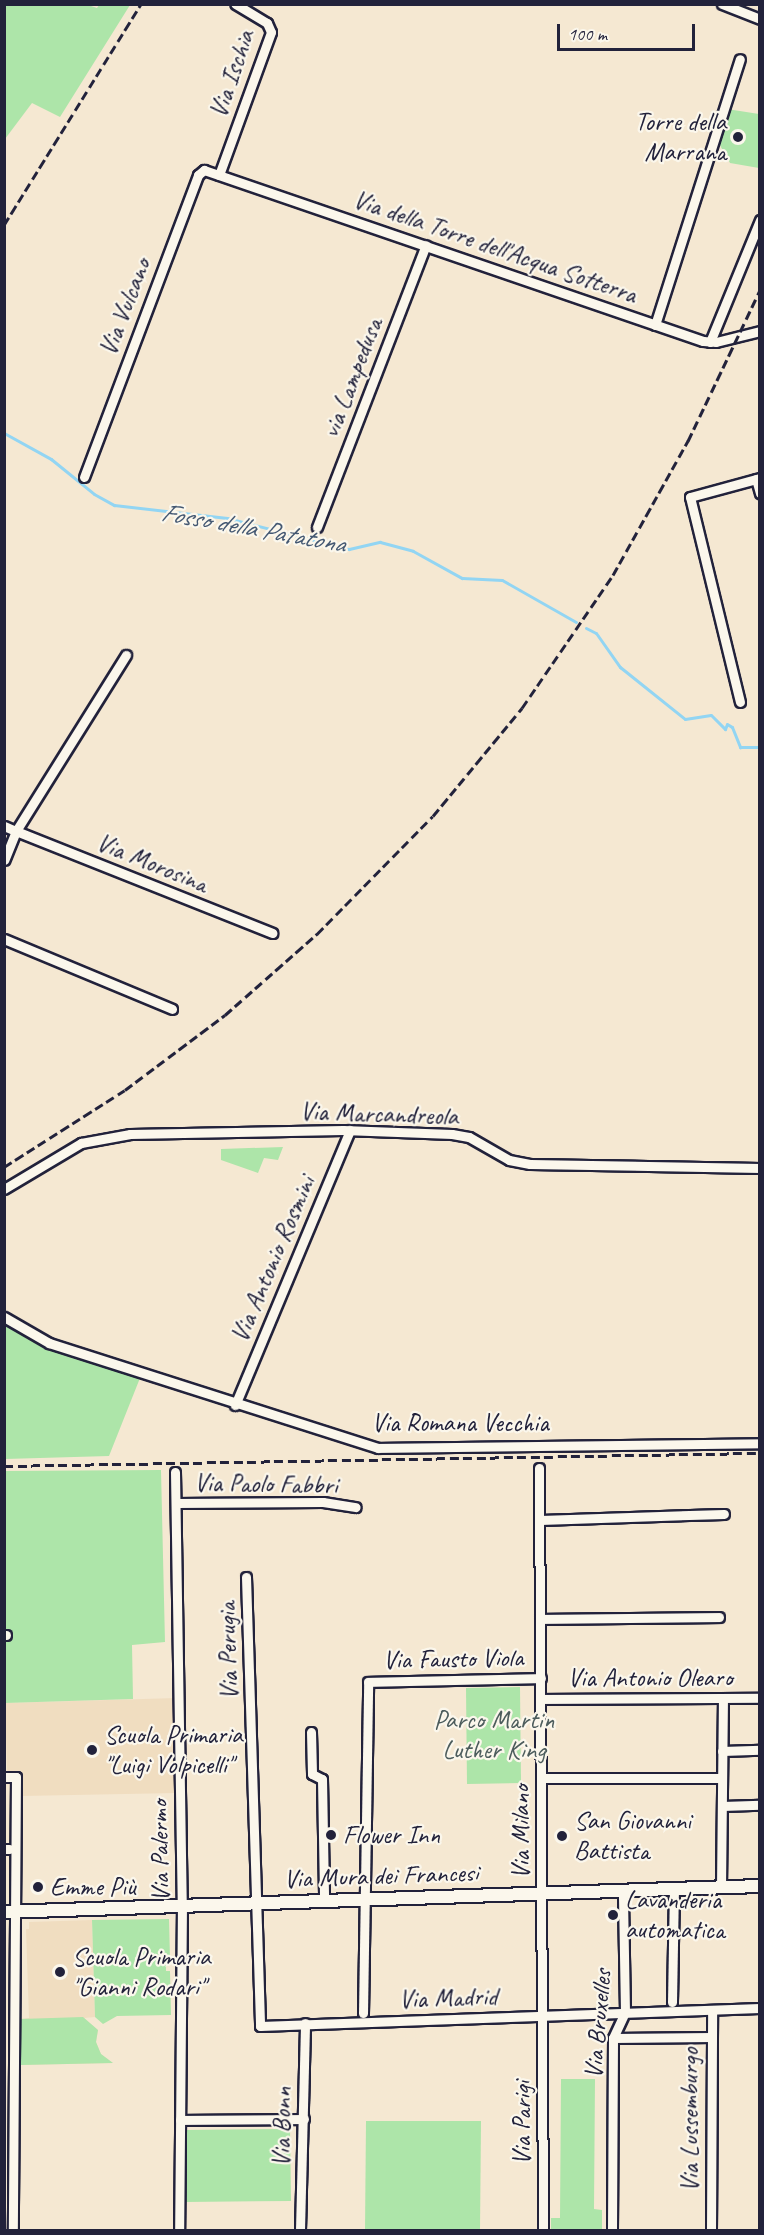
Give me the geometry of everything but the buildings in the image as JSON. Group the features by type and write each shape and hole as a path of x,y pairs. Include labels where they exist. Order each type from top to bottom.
{"street":[{"name":"Via Ischia","path":"219,175 271,32 268,24 235,4"},
{"path":"722,4 759,19"},
{"path":"655,325 740,59"},
{"name":"Via Vulcano","path":"84,477 198,175 206,170 219,175"},
{"name":"Via della Torre dell'Acqua Sotterra","path":"219,175 710,342 759,331"},
{"path":"710,342 759,220"},
{"name":"via Lampedusa","path":"317,527 426,245"},
{"path":"740,702 690,496 758,478 759,493"},
{"path":"4,860 16,831 126,655"},
{"name":"Via Morosina","path":"4,826 272,933"},
{"path":"4,939 172,1009"},
{"name":"Via Marcandreola","path":"4,1189 65,1151 111,1135 350,1130 460,1135 509,1160 530,1164 759,1168"},
{"name":"Via Antonio Rosmini","path":"235,1405 350,1130"},
{"name":"Via Romana Vecchia","path":"4,1317 45,1341 355,1443 389,1449 759,1443"},
{"name":"Via Milano","path":"539,1468 543,2015"},
{"name":"Via Palermo","path":"175,1472 182,1904 179,2230"},
{"name":"Via Paolo Fabbri","path":"176,1503 322,1502 356,1507"},
{"path":"540,1520 724,1514"},
{"name":"Via Perugia","path":"246,1577 258,1903"},
{"path":"540,1619 719,1617"},
{"name":"Via Fausto Viola","path":"364,1899 367,1872 368,1682 541,1678"},
{"name":"Via Antonio Olearo","path":"541,1699 759,1698"},
{"path":"721,1887 723,1699"},
{"path":"311,1732 312,1774 322,1779 324,1899"},
{"path":"722,1751 759,1750"},
{"path":"4,1777 16,1777 11,1912 12,2230"},
{"path":"541,1778 722,1778"},
{"path":"722,1806 759,1805"},
{"name":"Via Mura dei Francesi","path":"11,1912 324,1899 623,1893 759,1886"},
{"path":"672,2002 674,1890"},
{"name":"Via Bruxelles","path":"612,2230 613,2038 626,2012 623,1893"},
{"path":"363,2013 364,1899"},
{"name":"Via Madrid","path":"258,1903 260,2026 759,2008"},
{"name":"Via Lussemburgo","path":"711,2230 712,2010"},
{"name":"Via Parigi","path":"543,2015 543,2230"},
{"name":"Via Bonn","path":"300,2230 304,2119 304,2024"},
{"path":"613,2038 712,2037"},
{"path":"180,2120 304,2119"}],"shaded area":[{"name":"Scuola Primaria \"Luigi Volpicelli\"","path":"177,1698 178,1793 21,1796 21,1771 7,1772 5,1703"},
{"name":"Scuola Primaria \"Gianni Rodari\"","path":"92,1920 95,2017 84,2018 98,2030 96,2042 101,2054 113,2063 21,2065 20,2019 29,2018 26,1929 29,1929 29,1922"}],"green space":[{"path":"5,5 88,5 97,8 99,5 130,5 60,117 32,103 5,139"},
{"path":"727,109 759,114 759,168 730,163 717,140"},
{"path":"283,1147 278,1160 264,1158 258,1173 221,1160 221,1149"},
{"path":"4,1316 41,1340 142,1373 109,1456 5,1459"},
{"path":"161,1470 165,1642 132,1645 133,1699 5,1703 4,1471"},
{"name":"Parco Martin Luther King","path":"520,1687 521,1783 467,1784 466,1688"},
{"path":"169,1919 170,1959 166,1960 166,1971 170,1971 171,2015 117,2016 103,2024 95,2017 92,1920"},
{"path":"83,2017 98,2030 96,2042 101,2054 113,2063 21,2065 20,2019"},
{"path":"561,2079 595,2079 594,2209 602,2210 602,2230 551,2230 551,2218 560,2218"},
{"path":"366,2121 481,2121 480,2230 365,2230"},
{"path":"290,2129 291,2201 185,2202 184,2130"}],"waterway":[{"name":"Fosso della Patatona","path":"4,433 51,459 94,494 114,505 227,518 349,549 380,542 413,551 462,578 502,580 576,622"},
{"name":"Fosso della Patatona","path":"586,628 596,633 620,667 685,719 711,715 725,729 727,724 732,727 740,747 760,747"}],"railway":[{"path":"4,225 141,4"},
{"path":"4,1167 125,1090 225,1015 317,934 433,816 522,708 613,575 688,441 760,290"},
{"path":"4,1466 760,1453"}],"place":[{"name":"Torre della Marrana","path":"738,137"},
{"name":"Scuola Primaria \"Luigi Volpicelli\"","path":"92,1750"},
{"name":"Flower Inn","path":"331,1835"},
{"name":"San Giovanni Battista","path":"562,1836"},
{"name":"Emme Più","path":"38,1887"},
{"name":"Lavanderia automatica","path":"613,1915"},
{"name":"Scuola Primaria \"Gianni Rodari\"","path":"60,1972"}]}
